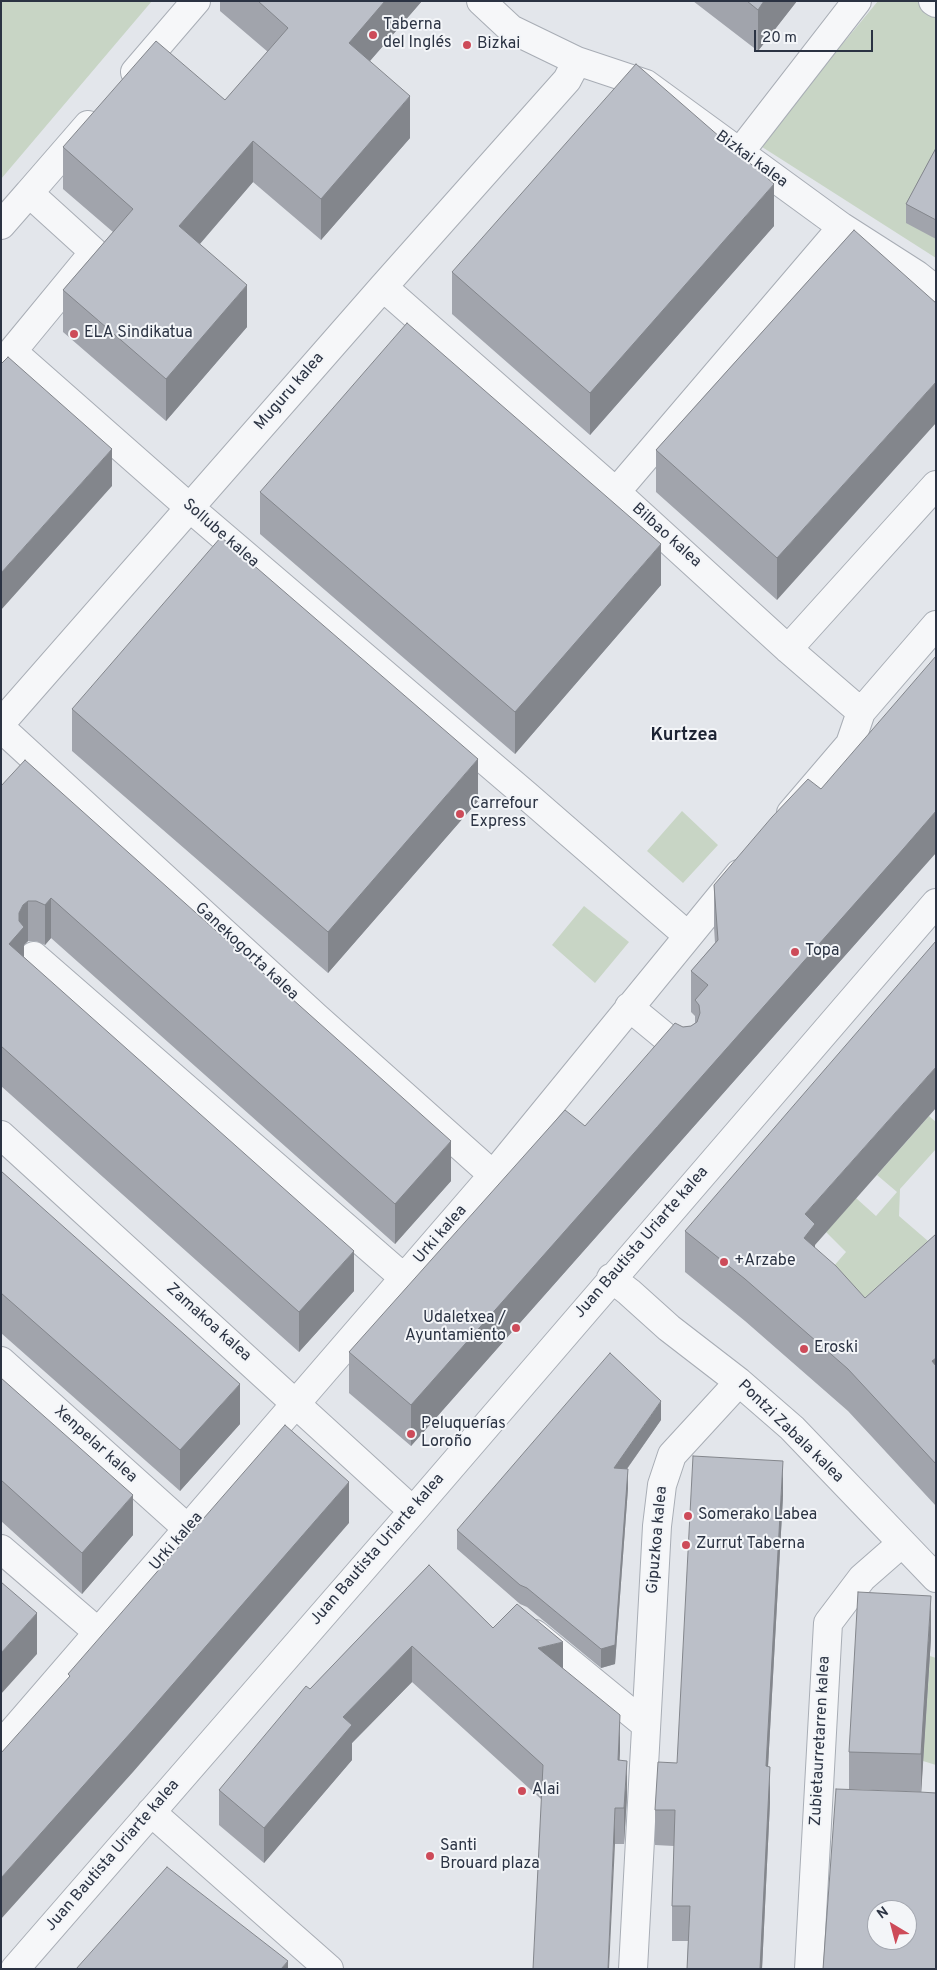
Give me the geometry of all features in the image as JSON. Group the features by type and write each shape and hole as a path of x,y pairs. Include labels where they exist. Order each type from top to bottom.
{"street":[{"path":"1,225 196,1"},
{"name":"Bizkai kalea","path":"481,1 511,29 578,61 646,84 842,227 917,275 936,290"},
{"path":"740,152 857,1"},
{"path":"932,1 936,3"},
{"name":"Muguru kalea","path":"1,724 383,287 567,80 578,61"},
{"path":"7,359 94,252 29,192"},
{"path":"616,492 842,227"},
{"name":"Bilbao kalea","path":"383,287 616,492 788,649 862,712"},
{"name":"Sollube kalea","path":"7,359 190,508 687,935"},
{"path":"788,649 936,485"},
{"path":"775,832 850,744 862,712 936,625"},
{"name":"Ganekogorta kalea","path":"1,728 316,1017 493,1175"},
{"name":"Urki kalea","path":"1,1744 99,1633 493,1175 687,935 756,854"},
{"name":"Juan Bautista Uriarte kalea","path":"15,1969 413,1511 611,1278 936,903"},
{"path":"34,956 404,1278"},
{"path":"629,1007 685,1053"},
{"name":"Zamakoa kalea","path":"1,1135 297,1403 413,1511"},
{"name":"Pontzi Zabala kalea","path":"611,1278 669,1328 739,1382 792,1428 936,1578"},
{"name":"Xenpelar kalea","path":"1,1362 188,1529"},
{"name":"Gipuzkoa kalea","path":"633,1969 657,1526 662,1484 672,1455 739,1382"},
{"name":"Zubietaurretarren kalea","path":"809,1969 828,1623 862,1578 902,1543"},
{"path":"1,1549 99,1633"},
{"path":"517,1619 646,1725"},
{"path":"818,1808 847,1809"},
{"path":"151,1812 329,1969"}],"green space":[{"path":"1,1 152,1 1,179"},
{"path":"878,1 936,1 936,258 759,145"},
{"path":"682,811 718,845 683,883 647,851"},
{"path":"584,906 629,942 595,983 552,945"},
{"path":"929,1116 936,1122 936,1149 900,1189 899,1216 928,1241 850,1311 820,1282 846,1252 826,1232 856,1198 876,1216 897,1192 877,1175"},
{"path":"930,1656 936,1658 936,1765 923,1761"}],"building":[{"path":"258,1 385,1 349,43 410,96 321,199 253,141 179,226 247,285 166,379 63,290 133,209 63,147 156,41 225,100 288,28"},
{"path":"747,1 764,1 758,10"},
{"path":"636,64 774,184 590,393 452,272"},
{"path":"936,148 936,220 906,204"},
{"path":"854,230 936,303 936,382 777,558 656,450"},
{"path":"407,323 661,544 515,712 260,492"},
{"path":"8,357 112,449 1,573 1,364"},
{"path":"221,537 478,759 328,932 72,709"},
{"path":"936,656 936,811 411,1405 349,1352 565,1110 585,1126 675,1023 683,1027 691,1026 697,1022 700,1013 699,1005 695,1000 708,985 691,971 718,940 714,885 772,817 808,779 821,789"},
{"path":"25,760 451,1141 395,1204 51,898 45,905 36,901 28,901 23,905 19,913 19,921 24,927 9,944 354,1251 299,1312 1,1046 1,786"},
{"path":"936,941 936,1067 805,1214 815,1224 804,1238 836,1266 865,1298 936,1234 936,1358 932,1361 936,1366 936,1464 848,1369 745,1279 685,1231"},
{"path":"1,1171 240,1384 180,1450 1,1293"},
{"path":"610,1353 661,1401 614,1468 628,1469 615,1645 601,1649 527,1588 520,1585 457,1530"},
{"path":"1,1378 133,1495 82,1553 1,1480"},
{"path":"285,1425 349,1482 1,1878 1,1753 70,1676 68,1674"},
{"path":"693,1456 783,1461 766,1766 770,1767 760,1969 687,1969 690,1906 672,1906 675,1810 655,1810 658,1762 677,1763"},
{"path":"429,1565 493,1628 517,1604 563,1642 538,1648 620,1715 618,1760 627,1761 624,1808 615,1808 608,1969 533,1969 543,1765 412,1646 343,1717 352,1725 264,1828 219,1790 306,1686 310,1689"},
{"path":"1,1582 37,1613 1,1653"},
{"path":"858,1592 931,1596 921,1754 849,1752"},
{"path":"836,1789 936,1793 936,1969 823,1969"},
{"path":"167,1867 288,1961 281,1969 76,1969"}],"place":[{"name":"Taberna del Inglés","path":"373,35"},
{"name":"Bizkai","path":"467,45"},
{"name":"ELA Sindikatua","path":"74,334"},
{"name":"Carrefour Express","path":"460,814"},
{"name":"Topa","path":"795,952"},
{"name":"+Arzabe","path":"724,1262"},
{"name":"Udaletxea / Ayuntamiento","path":"516,1328"},
{"name":"Eroski","path":"804,1349"},
{"name":"Peluquerías Loroño","path":"411,1434"},
{"name":"Somerako Labea","path":"688,1516"},
{"name":"Zurrut Taberna","path":"686,1545"},
{"name":"Alai","path":"522,1791"},
{"name":"Santi Brouard plaza","path":"430,1856"}],"district":[{"name":"Kurtzea","path":"684,736"}]}
